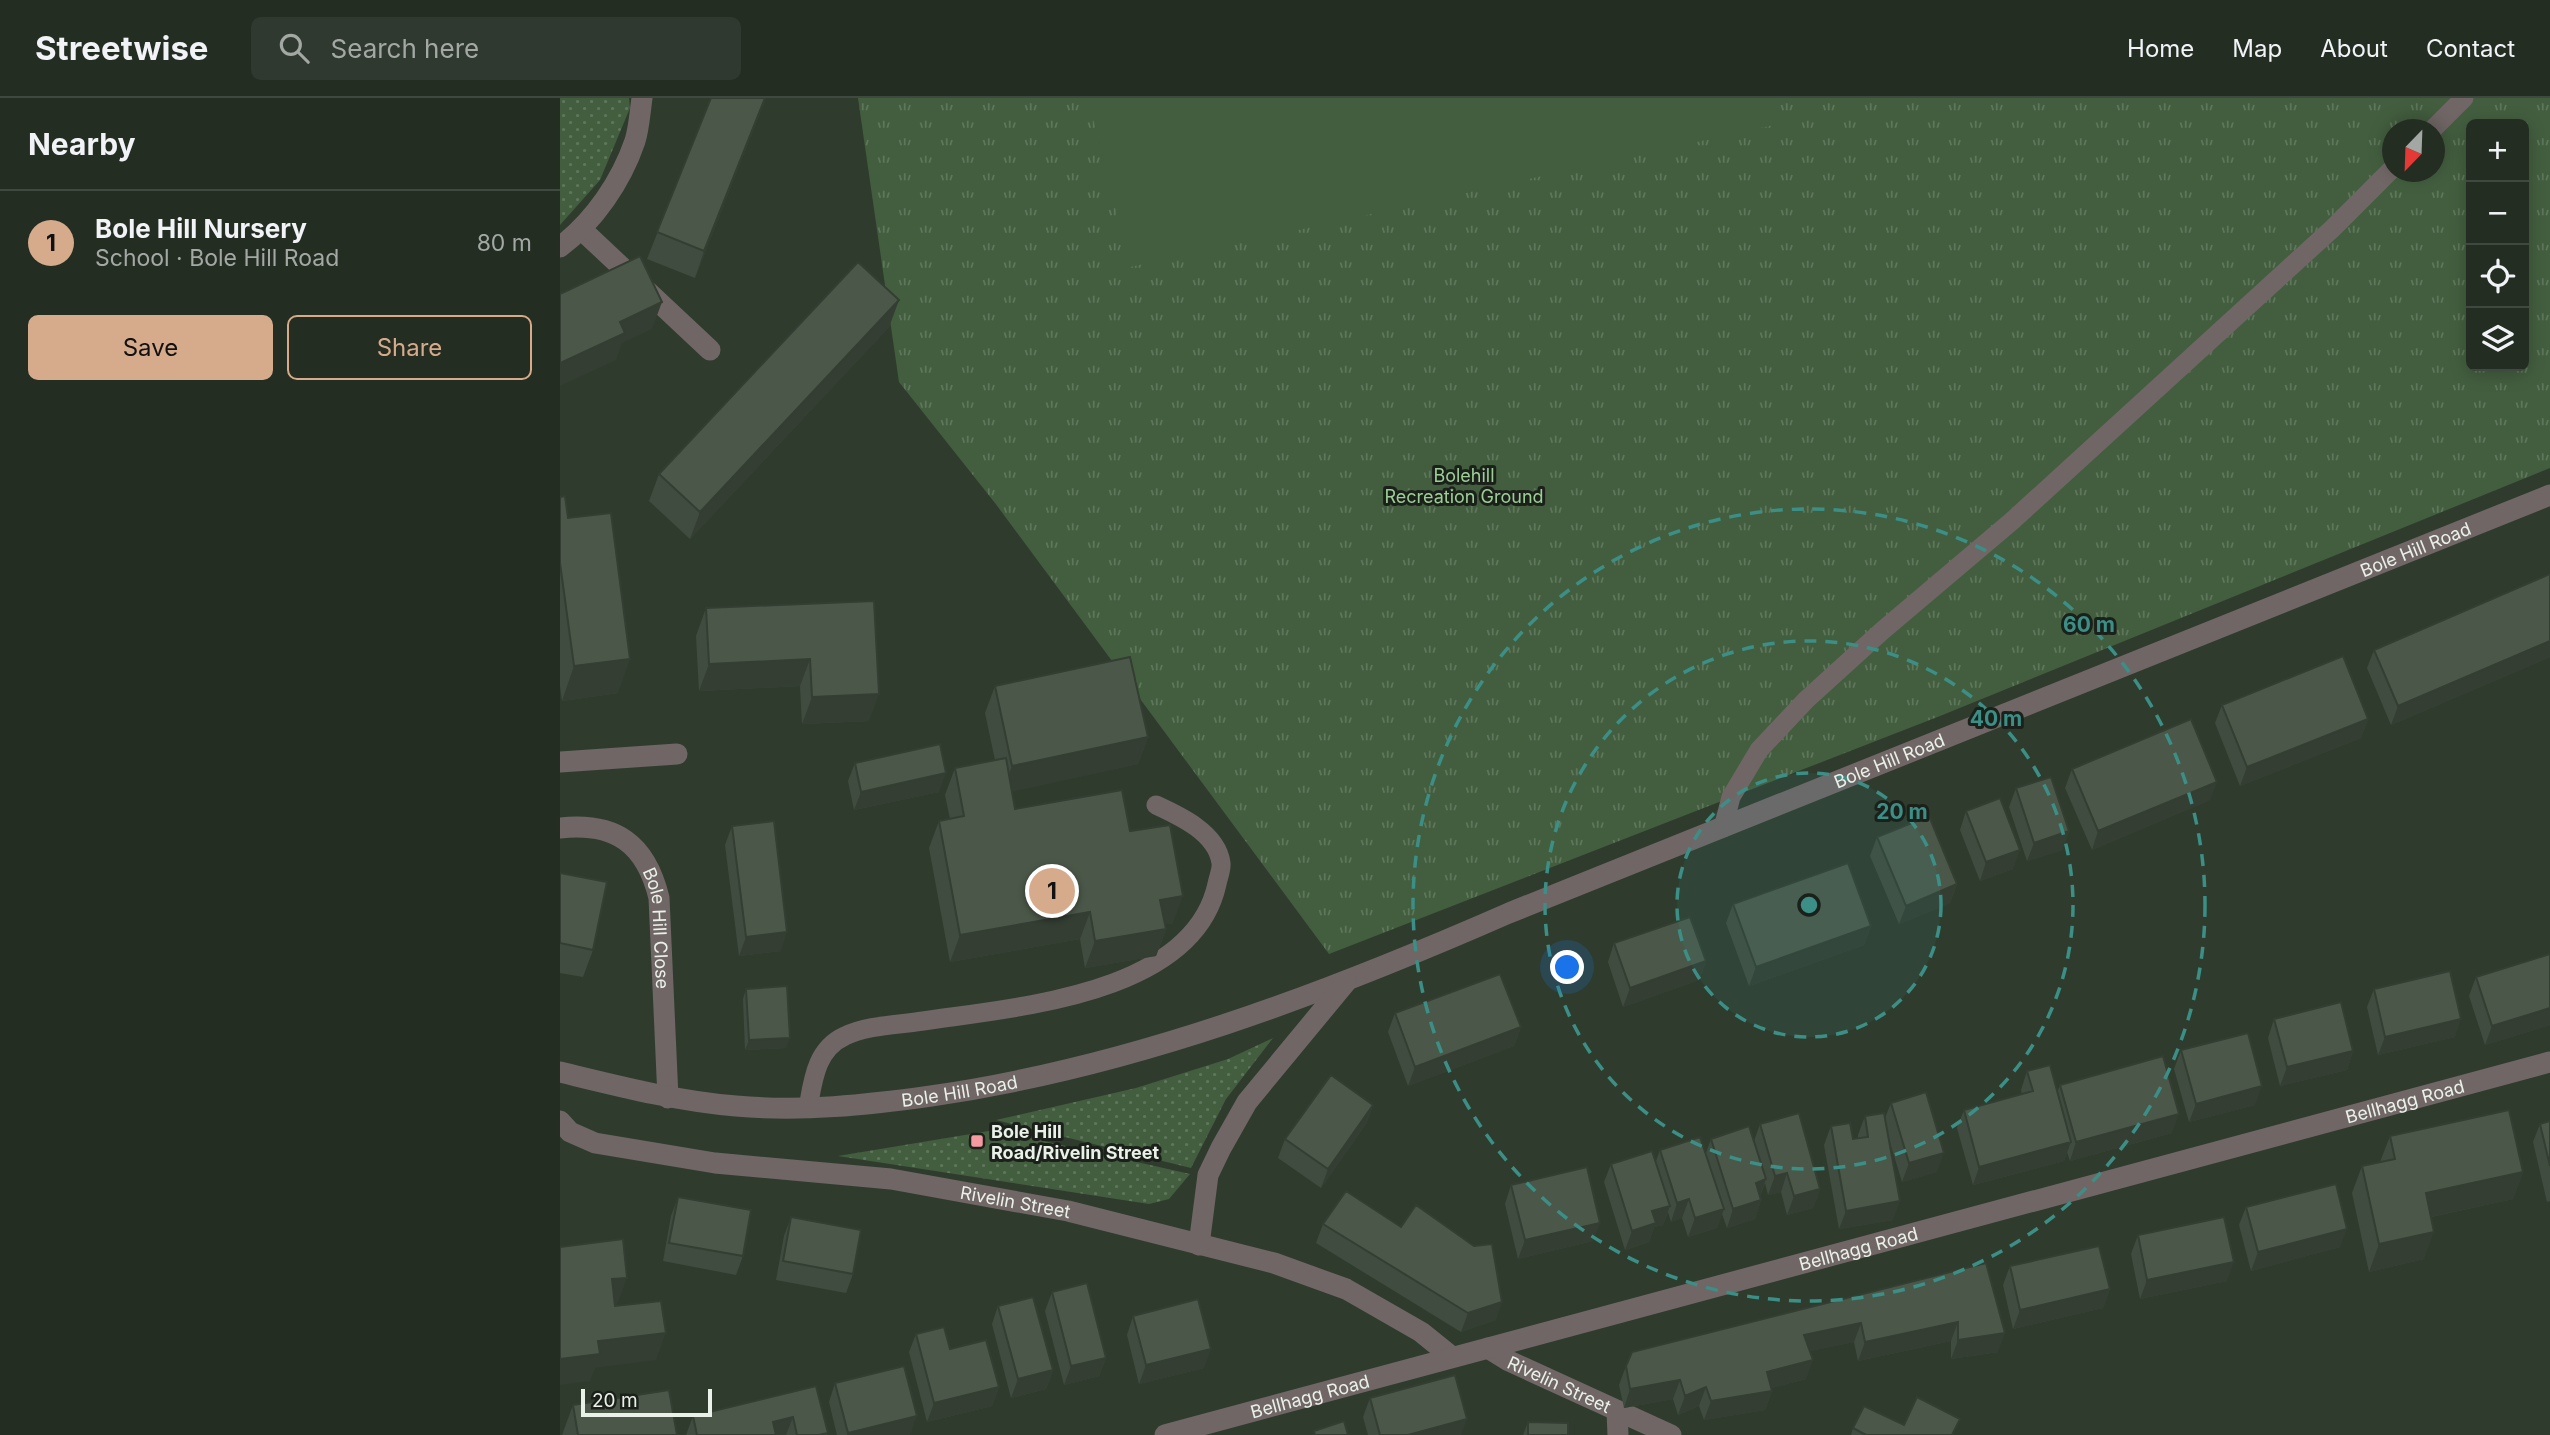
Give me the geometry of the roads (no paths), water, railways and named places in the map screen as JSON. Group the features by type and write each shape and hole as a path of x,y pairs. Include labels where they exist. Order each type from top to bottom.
{"street":[{"path":"560,247 582,230 611,190 635,141 642,98"},
{"path":"582,230 710,350"},
{"name":"Bole Hill Road","path":"560,1072 668,1098 737,1106 808,1108 887,1102 998,1086 1156,1047 1347,981 2550,495"},
{"path":"560,762 677,754"},
{"name":"Bole Hill Close","path":"560,828 583,825 622,836 653,873 659,898 668,1098"},
{"name":"Bole Hill Road","path":"1199,1245 1208,1175 1241,1114 1347,981"},
{"name":"Bellhagg Road","path":"1165,1435 2550,1062"},
{"name":"Rivelin Street","path":"560,1121 570,1132 595,1143 715,1163 891,1179 1068,1211 1274,1263 1346,1289 1421,1332 1452,1357"},
{"name":"Rivelin Street","path":"1488,1348 1509,1361 1671,1435"},
{"path":"1617,1411 1618,1435"}],"lane":[{"path":"2443,119 2464,98"},
{"path":"1723,828 1731,797 1759,750 1806,700 1882,631 2012,521 2332,229 2382,179"},
{"path":"808,1108 814,1072 826,1049 845,1036 869,1029 996,1010 1111,986 1163,960 1193,935 1214,899 1221,863 1211,840 1180,816 1156,805"}],"place":[{"name":"Bole Hill Nursery","path":"1052,891"},
{"name":"Bole Hill Road/Rivelin Street","path":"977,1141"}],"park label":[{"name":"Bolehill Recreation Ground","path":"1464,485"}]}
